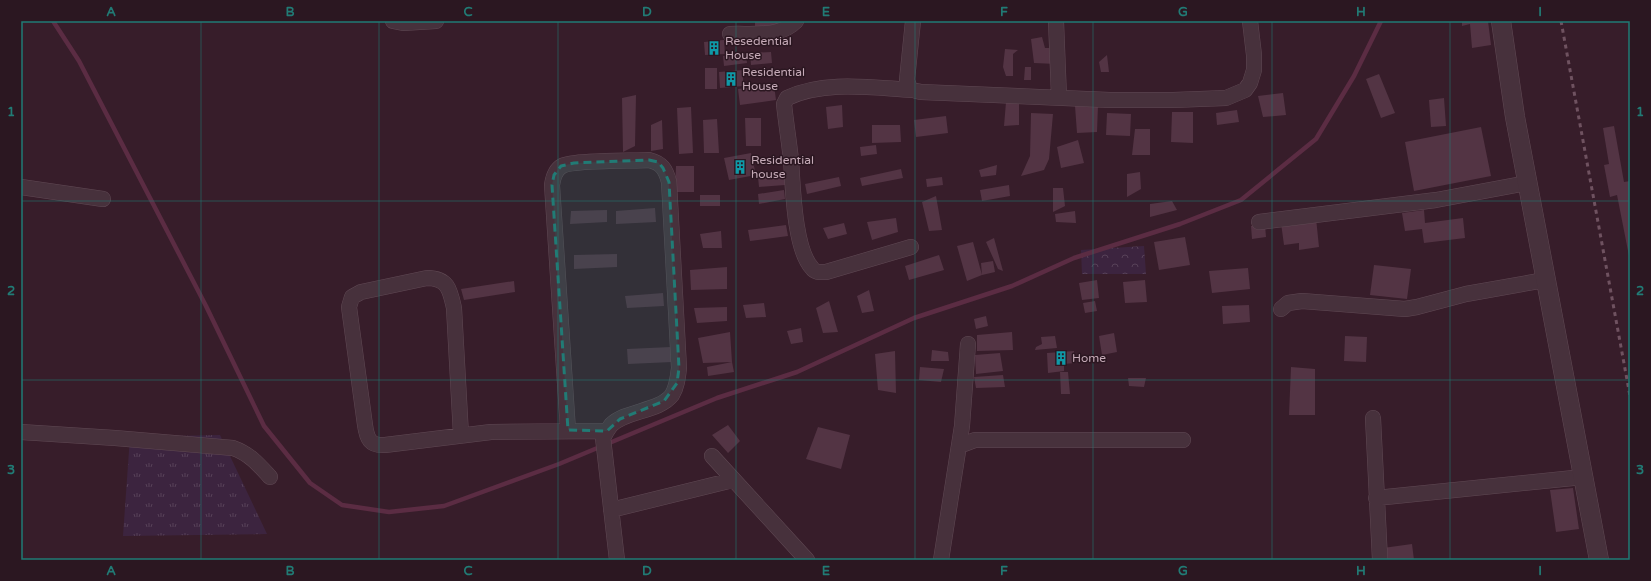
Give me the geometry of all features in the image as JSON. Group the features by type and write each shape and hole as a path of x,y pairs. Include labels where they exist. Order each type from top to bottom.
{"street":[{"path":"393,21 403,23 436,21"},
{"path":"730,34 777,33 790,28 796,21"},
{"path":"913,21 907,80 910,88 913,90"},
{"path":"1056,21 1059,97"},
{"path":"911,247 826,272 818,272 812,269 802,246 793,204 791,159 784,104 787,98 808,90 833,87 1110,100 1226,98 1245,90 1250,83 1254,70 1250,21"},
{"path":"1501,21 1515,117 1599,560"},
{"path":"568,430 552,185 554,175 561,166 574,163 649,160 658,162 667,172 669,182 679,368 677,383 672,395 664,402 620,419 611,425 605,434 607,470 617,560"},
{"path":"1260,222 1436,200 1527,183"},
{"path":"21,188 103,199"},
{"path":"461,435 454,308 450,291 444,282 436,278 427,278 361,292 352,297 348,307 365,425 368,439 372,444 385,445 491,432 568,430 605,434"},
{"path":"1281,309 1288,303 1302,301 1405,309 1460,295 1546,280"},
{"path":"941,560 959,446 968,344"},
{"path":"1373,418 1380,560"},
{"path":"21,432 234,448 252,458 270,478"},
{"path":"959,446 975,440 1183,440"},
{"path":"712,456 807,560"},
{"path":"1376,498 1583,477"},
{"path":"611,510 733,480"}],"highlighted area":[{"path":"649,160 658,162 663,168 669,182 679,368 677,383 664,401 620,419 607,431 568,430 552,185 554,175 561,166 574,163"}],"green space":[{"path":"1144,246 1146,274 1082,274 1081,250"},
{"path":"220,435 267,534 123,536 130,437"}],"building":[{"path":"755,21 786,21 787,25 755,28"},
{"path":"1462,21 1488,21 1491,45 1472,48 1470,24 1462,26"},
{"path":"1042,37 1045,48 1055,48 1056,64 1034,63 1031,39"},
{"name":"Resedential House","path":"724,40 725,54 705,55 704,42"},
{"path":"1005,49 1018,50 1013,54 1013,76 1006,76 1003,67"},
{"name":"Residential house","path":"771,52 772,63 751,65 750,53"},
{"name":"Residential house","path":"746,53 747,63 724,66 723,56"},
{"path":"1107,55 1109,72 1101,72 1099,62"},
{"path":"1025,67 1031,67 1031,80 1024,80"},
{"path":"705,68 717,68 717,89 705,89"},
{"name":"Residential House","path":"743,70 743,86 720,88 719,72"},
{"path":"1379,74 1395,113 1381,118 1366,79"},
{"name":"Residential house","path":"774,85 776,100 740,105 738,89"},
{"path":"1283,93 1286,115 1263,117 1258,96"},
{"path":"636,95 635,146 623,152 622,98"},
{"path":"1444,98 1446,126 1431,127 1429,100"},
{"path":"1019,101 1019,125 1004,126 1006,102"},
{"path":"842,105 843,127 828,129 826,107"},
{"path":"1098,105 1097,132 1077,133 1075,106"},
{"path":"691,107 693,153 679,154 677,108"},
{"path":"1237,110 1239,122 1217,125 1216,113"},
{"path":"1172,112 1193,112 1193,143 1171,142"},
{"path":"1031,113 1053,114 1049,159 1044,170 1021,176 1030,156"},
{"path":"1107,113 1131,114 1130,136 1106,135"},
{"path":"946,116 948,133 916,137 914,120"},
{"path":"745,118 761,118 761,146 746,146"},
{"path":"717,119 719,153 704,153 703,120"},
{"path":"662,120 663,149 651,151 651,125"},
{"path":"872,125 900,125 901,142 872,143"},
{"path":"1614,126 1624,182 1630,181 1630,261 1617,195 1610,197 1604,165 1609,164 1603,128"},
{"path":"1481,127 1491,176 1414,191 1405,142"},
{"path":"1135,129 1150,129 1150,155 1132,155"},
{"path":"1078,140 1084,163 1061,168 1057,147"},
{"path":"876,145 877,154 861,156 860,147"},
{"name":"Residential house","path":"751,153 756,175 729,180 724,158"},
{"path":"997,165 996,175 981,177 979,170"},
{"path":"676,166 694,166 694,192 675,192"},
{"path":"901,169 903,178 862,186 860,178"},
{"path":"1140,172 1141,189 1127,197 1127,174"},
{"path":"785,175 785,185 759,187 758,177"},
{"path":"839,177 841,186 807,194 805,184"},
{"path":"942,177 943,185 927,187 926,179"},
{"path":"1009,185 1010,196 982,201 980,190"},
{"path":"1053,188 1063,188 1065,206 1053,212"},
{"path":"784,190 785,199 759,204 758,194"},
{"path":"700,195 720,195 720,206 700,206"},
{"path":"936,196 942,230 929,231 922,202"},
{"path":"1172,201 1177,210 1150,217 1150,204"},
{"path":"655,208 656,222 616,224 616,211"},
{"path":"607,210 607,222 570,224 571,211"},
{"path":"1424,210 1425,223 1463,218 1465,238 1424,243 1422,229 1405,231 1402,213"},
{"path":"1075,211 1076,223 1056,222 1055,214"},
{"path":"896,218 898,232 872,240 867,222"},
{"path":"1316,218 1319,247 1299,250 1299,243 1284,245 1281,223"},
{"path":"844,223 847,234 828,239 823,228"},
{"path":"786,225 788,236 750,241 748,230"},
{"path":"1265,225 1266,237 1252,239 1251,226"},
{"path":"721,231 722,248 703,248 700,234"},
{"path":"1185,237 1190,265 1159,270 1154,242"},
{"path":"994,238 1003,271 998,269 986,242"},
{"path":"973,242 982,275 967,281 957,246"},
{"path":"617,254 617,267 574,269 574,255"},
{"path":"939,255 944,270 909,280 905,266"},
{"path":"993,261 995,272 982,275 981,263"},
{"path":"1374,265 1411,269 1407,299 1370,295"},
{"path":"727,267 727,289 691,290 690,270"},
{"path":"1248,268 1250,289 1212,293 1209,271"},
{"path":"1097,280 1099,298 1082,300 1079,283"},
{"path":"1145,280 1147,302 1125,303 1123,282"},
{"path":"514,281 515,292 464,300 461,289"},
{"path":"869,290 874,311 862,313 857,296"},
{"path":"663,293 664,306 627,308 625,296"},
{"path":"829,301 838,332 823,333 816,308"},
{"path":"1095,301 1097,311 1085,313 1083,303"},
{"path":"764,303 766,317 746,318 743,305"},
{"path":"1249,305 1250,322 1223,324 1222,306"},
{"path":"727,307 727,321 697,323 694,308"},
{"path":"986,316 988,326 976,329 974,319"},
{"path":"801,328 803,342 791,344 787,331"},
{"path":"730,332 732,362 703,363 698,338"},
{"path":"1012,332 1013,350 977,351 977,335"},
{"path":"1114,333 1117,352 1102,355 1099,336"},
{"name":"Home","path":"1055,336 1057,348 1035,350 1036,347 1042,344 1041,337"},
{"path":"1345,336 1367,337 1366,362 1344,361"},
{"path":"671,347 672,362 628,364 627,349"},
{"path":"932,350 948,352 949,361 931,361"},
{"path":"895,351 896,393 878,390 875,354"},
{"name":"Home","path":"1074,351 1075,363 1064,364 1064,371 1048,373 1047,353"},
{"path":"1000,353 1003,371 976,374 975,355"},
{"path":"732,362 734,372 708,376 707,367"},
{"path":"920,367 944,369 941,382 919,380"},
{"path":"1291,367 1315,369 1315,415 1289,415"},
{"path":"1060,372 1068,372 1070,394 1061,394"},
{"path":"1003,375 1005,387 976,388 974,377"},
{"path":"1128,378 1146,378 1144,387 1129,386"},
{"path":"728,425 740,441 728,453 712,435"},
{"path":"818,427 850,435 841,469 806,459"},
{"path":"1573,488 1579,529 1556,532 1550,490"},
{"path":"1412,544 1414,560 1384,560 1383,548"}],"waterway":[{"path":"53,21 79,61 206,306 264,426 310,483 342,505 389,512 444,506 559,464 717,398 797,372 914,318 1012,286 1074,258 1180,224 1241,200 1316,139 1354,76 1381,21"}],"railway":[{"path":"1561,21 1630,396"}],"place":[{"name":"Resedential House","path":"714,48"},
{"name":"Residential House","path":"731,79"},
{"name":"Residential house","path":"740,167"},
{"name":"Home","path":"1061,358"}]}
